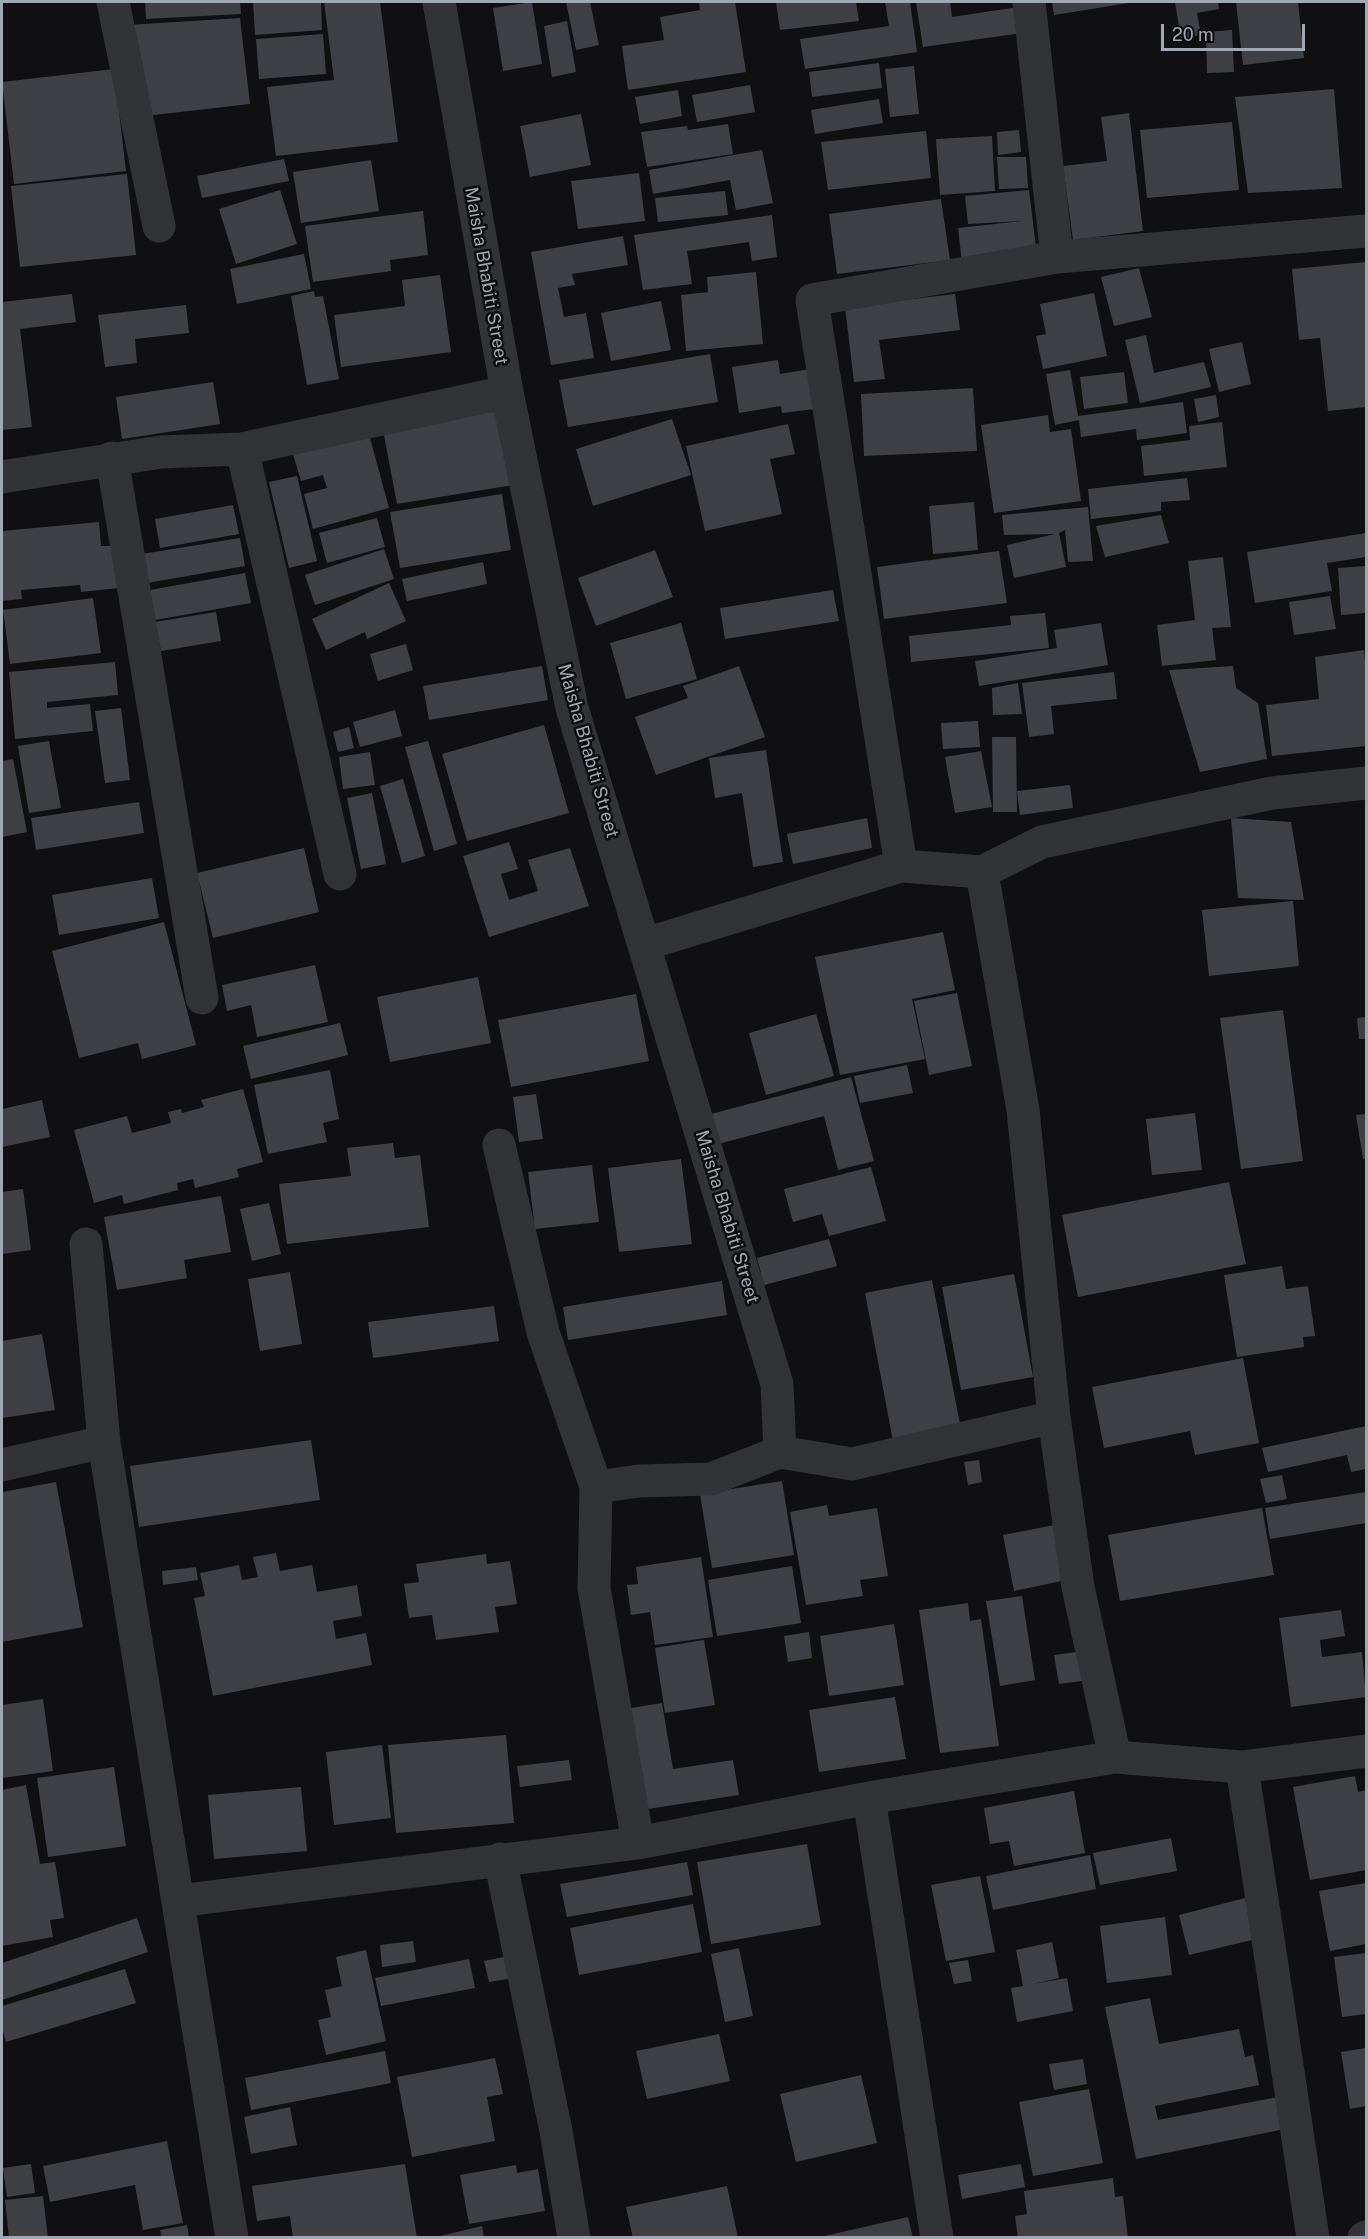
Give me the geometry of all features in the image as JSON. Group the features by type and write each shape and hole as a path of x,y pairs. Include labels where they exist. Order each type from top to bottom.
{"street":[{"path":"113,2 159,226"},
{"name":"Maisha Bhabiti Street","path":"439,2 507,392 572,708 777,1384 780,1452"},
{"path":"1029,2 1058,257"},
{"path":"901,866 812,300 1058,257 1366,231"},
{"path":"2,477 161,452 242,449 507,392"},
{"path":"242,449 340,874"},
{"path":"112,458 202,998"},
{"path":"645,944 901,866 982,872 1042,842 1272,793 1366,783"},
{"path":"982,872 1023,1110 1054,1417 1078,1587 1115,1757"},
{"path":"499,1145 543,1332 596,1487 594,1588 638,1843"},
{"path":"86,1244 104,1442 232,2238"},
{"path":"596,1487 639,1481 711,1479 780,1452 852,1464 1054,1417"},
{"path":"2,1465 104,1442"},
{"path":"178,1901 638,1843 869,1798 1115,1757 1242,1767 1366,1751"},
{"path":"1242,1767 1313,2238"},
{"path":"869,1798 938,2238"},
{"path":"500,1859 556,2131 574,2238"}],"building":[{"path":"145,2 240,2 241,14 146,19"},
{"path":"253,2 321,2 322,30 255,35"},
{"path":"324,2 380,2 398,142 276,156 267,87 334,80"},
{"path":"532,2 542,64 503,71 493,8"},
{"path":"566,2 590,2 599,45 576,50"},
{"path":"699,2 735,2 746,72 628,90 622,46 664,40 660,17 700,10"},
{"path":"776,2 856,2 859,21 780,30"},
{"path":"885,2 910,2 917,52 805,69 800,39 889,26"},
{"path":"916,2 950,2 952,17 1018,7 1022,33 923,47"},
{"path":"1052,2 1129,2 1129,3 1054,15"},
{"path":"1175,2 1218,2 1219,9 1197,13 1201,35 1181,39"},
{"path":"1236,2 1298,2 1304,58 1243,65"},
{"path":"240,18 250,104 145,116 128,25"},
{"path":"567,21 576,72 552,77 544,26"},
{"path":"1232,30 1234,72 1207,73 1206,32"},
{"path":"323,34 326,74 259,79 256,39"},
{"path":"879,63 882,88 812,97 809,72"},
{"path":"914,66 919,114 890,117 885,69"},
{"path":"114,69 126,171 14,184 2,82"},
{"path":"750,85 755,112 697,122 692,95"},
{"path":"1334,89 1342,188 1248,193 1235,97"},
{"path":"678,90 682,116 640,124 635,97"},
{"path":"879,99 883,123 815,134 811,110"},
{"path":"1129,113 1143,231 1073,240 1063,166 1107,161 1101,117"},
{"path":"581,114 591,165 530,177 520,126"},
{"path":"1232,122 1239,190 1147,198 1140,130"},
{"path":"728,124 733,154 647,167 641,132 687,126 688,130"},
{"path":"1019,130 1021,152 998,155 997,132"},
{"path":"926,131 931,178 828,190 821,142"},
{"path":"992,136 995,191 940,195 936,139"},
{"path":"762,150 773,203 736,210 730,180 653,194 649,170"},
{"path":"997,157 1026,157 1028,188 999,189"},
{"path":"284,159 289,181 202,198 197,176"},
{"path":"371,160 379,211 301,223 293,172"},
{"path":"639,173 645,221 578,229 571,181"},
{"path":"127,174 136,255 20,267 11,186"},
{"path":"280,190 297,244 236,264 219,209"},
{"path":"1029,190 1037,255 962,263 958,228 1022,221 968,224 965,196"},
{"path":"725,191 728,215 658,222 655,198"},
{"path":"941,199 950,260 837,274 829,214"},
{"path":"423,211 428,255 390,260 391,271 313,282 305,226"},
{"path":"772,215 777,257 752,261 749,242 687,251 692,284 643,290 634,235"},
{"path":"623,236 628,265 572,274 575,285 558,288 564,317 586,313 594,358 551,365 531,252"},
{"path":"304,254 311,289 237,304 230,269"},
{"path":"1366,262 1366,407 1328,411 1320,338 1299,340 1292,269"},
{"path":"1139,268 1152,317 1114,326 1101,277"},
{"path":"756,272 763,344 686,351 681,295 708,292 707,277"},
{"path":"440,275 451,352 341,367 334,315 405,306 402,280"},
{"path":"314,291 315,297 323,296 339,379 307,385 291,296"},
{"path":"1094,293 1107,356 1043,369 1036,336 1046,334 1040,304"},
{"path":"72,294 76,322 20,329 32,427 2,430 2,302"},
{"path":"955,294 960,330 879,340 885,379 854,382 845,307"},
{"path":"661,301 671,350 611,361 601,313"},
{"path":"186,305 189,333 135,339 137,363 105,367 98,315"},
{"path":"1146,335 1154,373 1204,362 1211,387 1140,403 1125,340"},
{"path":"1242,342 1251,384 1219,392 1209,349"},
{"path":"710,354 718,402 568,427 559,380"},
{"path":"778,360 780,374 810,369 815,409 782,413 781,406 739,413 732,367"},
{"path":"1070,370 1078,416 1183,402 1187,433 1137,440 1136,429 1081,437 1079,420 1055,425 1046,374"},
{"path":"1124,372 1128,403 1084,409 1080,377"},
{"path":"213,382 220,424 122,439 116,397"},
{"path":"973,388 977,451 864,456 861,394"},
{"path":"1216,395 1219,417 1198,422 1194,399"},
{"path":"500,410 513,485 397,504 383,430"},
{"path":"1048,415 1050,432 1071,429 1081,501 994,513 981,425"},
{"path":"672,419 691,475 593,506 576,449"},
{"path":"1222,422 1227,467 1144,476 1141,446 1190,440 1189,426"},
{"path":"788,424 795,454 770,459 782,514 705,531 686,446"},
{"path":"369,434 389,508 313,529 304,494 327,488 323,475 301,481 293,454"},
{"path":"297,476 317,561 289,568 269,482"},
{"path":"1187,478 1190,500 1161,502 1161,511 1091,519 1088,489"},
{"path":"502,494 511,550 400,568 390,512"},
{"path":"974,502 978,550 933,554 929,506"},
{"path":"233,505 239,534 160,548 155,519"},
{"path":"1088,507 1093,561 1068,562 1065,530 1059,533 1066,567 1014,578 1007,545 1055,534 1004,535 1002,515"},
{"path":"1161,515 1169,543 1105,557 1096,526"},
{"path":"377,518 385,547 327,563 319,533"},
{"path":"99,522 101,546 115,546 119,588 81,592 80,585 21,590 22,599 2,601 2,531"},
{"path":"1366,533 1366,557 1327,563 1332,591 1255,603 1247,552"},
{"path":"240,538 245,566 147,583 142,554"},
{"path":"384,549 394,579 315,605 305,575"},
{"path":"655,550 673,597 596,626 578,578"},
{"path":"999,551 1007,603 884,619 877,567"},
{"path":"1223,557 1231,627 1212,628 1216,660 1162,666 1157,625 1195,620 1188,561"},
{"path":"483,562 487,584 407,601 402,579"},
{"path":"1366,566 1366,613 1341,615 1338,568"},
{"path":"245,573 251,603 155,620 150,590"},
{"path":"389,583 406,621 367,639 365,632 326,650 312,619"},
{"path":"833,590 839,621 725,639 720,608"},
{"path":"1330,596 1336,629 1294,635 1289,602"},
{"path":"93,598 101,653 10,664 3,610"},
{"path":"216,612 221,641 161,651 155,622"},
{"path":"1045,613 1049,648 911,662 909,636 1011,625 1010,616"},
{"path":"681,623 697,679 626,699 610,643"},
{"path":"1101,623 1108,665 979,686 975,661 1057,648 1054,630"},
{"path":"406,644 413,670 378,681 370,654"},
{"path":"1364,650 1366,746 1272,756 1266,705 1319,699 1315,657"},
{"path":"115,662 118,695 47,702 47,708 90,704 93,731 15,739 9,672"},
{"path":"542,666 548,700 429,720 423,686"},
{"path":"739,666 765,737 656,775 635,717 688,698 683,686"},
{"path":"1233,666 1236,688 1258,703 1267,759 1200,772 1169,670"},
{"path":"1114,672 1117,699 1051,706 1054,734 1029,737 1022,683"},
{"path":"1018,683 1022,714 993,715 992,688"},
{"path":"121,708 130,780 105,783 95,711"},
{"path":"395,710 402,736 360,747 353,722"},
{"path":"978,721 980,747 943,749 941,723"},
{"path":"544,725 569,813 467,841 442,754"},
{"path":"349,727 354,748 338,752 333,732"},
{"path":"992,737 1016,737 1017,812 993,812"},
{"path":"49,741 61,808 29,813 18,746"},
{"path":"428,741 457,844 434,851 405,747"},
{"path":"766,750 783,862 753,867 742,793 715,798 709,758"},
{"path":"981,751 992,807 955,813 945,757"},
{"path":"370,752 375,785 343,789 339,757"},
{"path":"13,759 27,832 2,837 2,761"},
{"path":"403,779 425,856 402,863 380,786"},
{"path":"1070,785 1073,808 1020,815 1017,791"},
{"path":"372,793 386,864 361,869 347,798"},
{"path":"139,802 144,833 36,850 31,818"},
{"path":"867,818 872,848 793,864 787,834"},
{"path":"1231,818 1291,822 1304,900 1238,898"},
{"path":"509,842 518,869 501,874 509,900 538,891 528,860 570,848 589,906 489,937 463,856"},
{"path":"304,848 319,912 213,938 197,873"},
{"path":"152,878 159,918 59,935 52,895"},
{"path":"1293,901 1299,966 1209,976 1202,910"},
{"path":"164,922 196,1045 142,1059 138,1043 79,1058 52,951"},
{"path":"943,932 955,990 912,999 925,1059 840,1075 815,957"},
{"path":"315,965 328,1022 257,1037 251,1005 227,1011 222,985"},
{"path":"478,977 491,1043 390,1062 377,997"},
{"path":"957,993 972,1066 929,1075 914,1001"},
{"path":"636,994 649,1061 511,1087 498,1020"},
{"path":"1283,1010 1303,1161 1241,1169 1220,1018"},
{"path":"816,1014 834,1076 766,1095 749,1033"},
{"path":"1366,1017 1366,1039 1359,1039 1357,1018"},
{"path":"340,1023 348,1055 251,1079 243,1046"},
{"path":"907,1065 913,1093 860,1103 854,1076"},
{"path":"330,1070 339,1119 323,1123 327,1142 268,1154 254,1085"},
{"path":"851,1077 874,1161 838,1170 824,1116 718,1144 711,1114"},
{"path":"243,1089 263,1162 237,1169 239,1177 195,1188 193,1179 177,1183 178,1190 124,1204 122,1195 94,1203 74,1130 127,1116 132,1133 171,1123 168,1112 181,1109 182,1113 204,1107 201,1100"},
{"path":"536,1094 543,1139 519,1142 513,1097"},
{"path":"42,1100 50,1137 2,1147 2,1109"},
{"path":"1195,1113 1202,1170 1152,1175 1146,1119"},
{"path":"1366,1114 1366,1158 1363,1159 1356,1115"},
{"path":"393,1143 395,1158 420,1155 429,1227 287,1244 279,1184 351,1176 347,1148"},
{"path":"681,1159 692,1244 619,1252 608,1168"},
{"path":"592,1165 599,1222 535,1229 528,1172"},
{"path":"871,1167 886,1221 829,1236 822,1214 793,1222 784,1189"},
{"path":"1229,1182 1246,1264 1078,1297 1062,1215"},
{"path":"23,1189 31,1250 2,1254 2,1192"},
{"path":"221,1196 231,1252 184,1260 187,1278 117,1290 104,1217"},
{"path":"269,1203 281,1254 252,1261 240,1209"},
{"path":"829,1239 837,1266 764,1285 757,1258"},
{"path":"1282,1266 1286,1289 1308,1286 1315,1336 1303,1337 1304,1347 1237,1357 1224,1275"},
{"path":"290,1272 302,1344 260,1351 248,1279"},
{"path":"1014,1274 1033,1377 961,1390 942,1287"},
{"path":"932,1280 961,1429 893,1441 865,1293"},
{"path":"722,1281 727,1315 568,1340 563,1307"},
{"path":"494,1306 499,1341 373,1358 368,1322"},
{"path":"42,1334 55,1410 2,1418 2,1341"},
{"path":"1243,1358 1259,1443 1195,1455 1190,1431 1104,1448 1092,1387"},
{"path":"1366,1426 1366,1469 1351,1472 1347,1455 1268,1472 1262,1448"},
{"path":"311,1440 320,1500 139,1527 130,1466"},
{"path":"979,1460 982,1482 968,1485 964,1462"},
{"path":"1282,1475 1287,1499 1266,1503 1260,1479"},
{"path":"782,1481 794,1555 712,1568 700,1494"},
{"path":"56,1482 83,1627 2,1642 2,1492"},
{"path":"1366,1492 1366,1523 1270,1539 1265,1508"},
{"path":"827,1505 829,1516 877,1508 888,1576 860,1580 863,1596 806,1605 790,1512"},
{"path":"1262,1508 1274,1575 1120,1601 1108,1535"},
{"path":"1065,1523 1076,1578 1014,1591 1003,1535"},
{"path":"276,1553 280,1571 312,1565 317,1592 357,1585 362,1616 333,1621 336,1639 366,1633 372,1665 213,1696 194,1598 205,1596 200,1573 239,1565 242,1580 258,1577 253,1557"},
{"path":"486,1554 487,1564 510,1561 517,1604 495,1607 499,1632 436,1640 432,1615 409,1618 404,1584 419,1582 416,1564"},
{"path":"701,1557 713,1637 655,1645 650,1612 631,1615 627,1585 638,1584 636,1567"},
{"path":"792,1566 801,1623 717,1636 708,1580"},
{"path":"196,1567 198,1580 163,1585 162,1571"},
{"path":"1022,1596 1035,1680 1000,1686 986,1601"},
{"path":"968,1603 970,1621 981,1619 999,1746 940,1753 919,1610"},
{"path":"1341,1610 1345,1636 1320,1640 1322,1657 1362,1652 1366,1697 1291,1707 1279,1618"},
{"path":"894,1624 904,1685 829,1696 820,1636"},
{"path":"809,1632 812,1658 788,1662 784,1636"},
{"path":"704,1640 715,1705 665,1713 655,1648"},
{"path":"1084,1651 1089,1680 1059,1684 1054,1655"},
{"path":"895,1697 906,1759 819,1772 809,1710"},
{"path":"43,1699 53,1771 2,1778 2,1705"},
{"path":"662,1703 673,1769 733,1760 739,1795 641,1810 625,1709"},
{"path":"506,1735 514,1823 396,1833 388,1745"},
{"path":"382,1745 391,1818 334,1825 326,1752"},
{"path":"569,1760 572,1780 520,1787 517,1766"},
{"path":"114,1767 126,1846 48,1857 37,1778"},
{"path":"1355,1776 1358,1792 1366,1790 1366,1870 1310,1880 1293,1787"},
{"path":"26,1785 40,1864 55,1862 64,1918 50,1920 53,1937 2,1946 2,1790"},
{"path":"301,1787 307,1851 214,1859 208,1795"},
{"path":"1074,1791 1085,1853 1014,1866 1009,1841 990,1844 984,1808"},
{"path":"1171,1838 1177,1871 1100,1885 1093,1853"},
{"path":"807,1844 821,1925 711,1944 697,1862"},
{"path":"1090,1855 1096,1889 993,1910 986,1876"},
{"path":"687,1862 693,1895 567,1917 560,1884"},
{"path":"980,1876 995,1952 946,1961 931,1885"},
{"path":"1366,1883 1366,1944 1330,1951 1319,1891"},
{"path":"1245,1898 1256,1939 1189,1955 1179,1915"},
{"path":"693,1904 702,1952 579,1975 570,1928"},
{"path":"1165,1917 1172,1975 1107,1983 1100,1926"},
{"path":"137,1918 148,1952 2,2000 2,1963"},
{"path":"413,1941 416,1962 382,1967 380,1945"},
{"path":"1052,1942 1059,1978 1033,1984 1067,1978 1073,2011 1017,2022 1011,1988 1023,1986 1016,1950"},
{"path":"739,1948 753,2016 725,2022 711,1954"},
{"path":"366,1950 386,2041 326,2055 318,2020 331,2017 325,1990 342,1986 336,1957"},
{"path":"1366,1953 1366,2014 1342,2017 1334,1957"},
{"path":"509,1956 513,1978 489,1982 484,1961"},
{"path":"469,1959 475,1988 381,2006 375,1978"},
{"path":"968,1960 972,1981 954,1984 949,1963"},
{"path":"125,1969 136,2003 6,2042 2,2028 2,2006"},
{"path":"1150,1998 1159,2044 1239,2029 1245,2057 1253,2055 1259,2085 1155,2106 1158,2120 1283,2096 1290,2128 1136,2159 1105,2007"},
{"path":"719,2034 730,2081 647,2099 636,2051"},
{"path":"1365,2048 1366,2106 1350,2109 1341,2052"},
{"path":"385,2051 391,2083 251,2110 245,2078"},
{"path":"495,2058 503,2094 487,2097 495,2141 412,2157 397,2077"},
{"path":"1083,2059 1087,2084 1054,2090 1049,2064"},
{"path":"861,2075 877,2143 796,2162 780,2094"},
{"path":"1089,2089 1103,2163 1033,2176 1019,2102"},
{"path":"290,2107 297,2145 251,2154 244,2117"},
{"path":"167,2141 183,2223 143,2230 135,2185 50,2202 43,2166"},
{"path":"31,2164 35,2193 7,2197 3,2168"},
{"path":"405,2164 417,2238 293,2238 290,2216 257,2221 252,2186"},
{"path":"1021,2164 1025,2187 962,2199 958,2175"},
{"path":"516,2165 517,2173 538,2169 545,2211 469,2224 460,2175"},
{"path":"1113,2178 1115,2197 1123,2196 1128,2238 1018,2238 1015,2216 1027,2214 1024,2191"},
{"path":"727,2186 738,2238 633,2238 626,2207"},
{"path":"43,2196 48,2238 9,2238 5,2200"},
{"path":"908,2217 913,2238 820,2237"},
{"path":"187,2225 189,2238 162,2238 160,2230"},
{"path":"482,2226 484,2238 436,2238 436,2237"}]}
